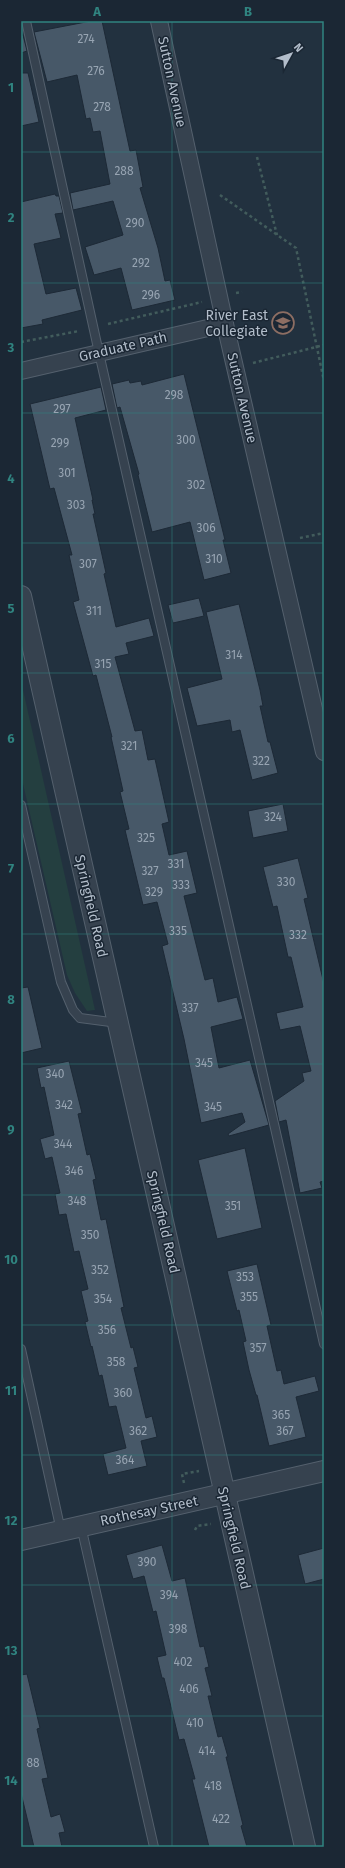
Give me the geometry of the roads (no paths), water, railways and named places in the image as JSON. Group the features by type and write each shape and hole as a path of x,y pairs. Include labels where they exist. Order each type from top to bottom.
{"street":[{"name":"Sutton Avenue","path":"159,21 225,324 324,752"},
{"name":"Graduate Path","path":"21,371 225,324"},
{"name":"Springfield Road","path":"21,596 304,1847"},
{"name":"Rothesay Street","path":"21,1540 324,1471"}],"lane":[{"path":"26,21 93,328 324,1344"},
{"path":"21,805 61,982 73,1010 80,1018 118,1023"},
{"path":"21,1349 61,1530"},
{"path":"81,1526 154,1847"}],"place":[{"name":"River East Collegiate","path":"283,323"}]}
